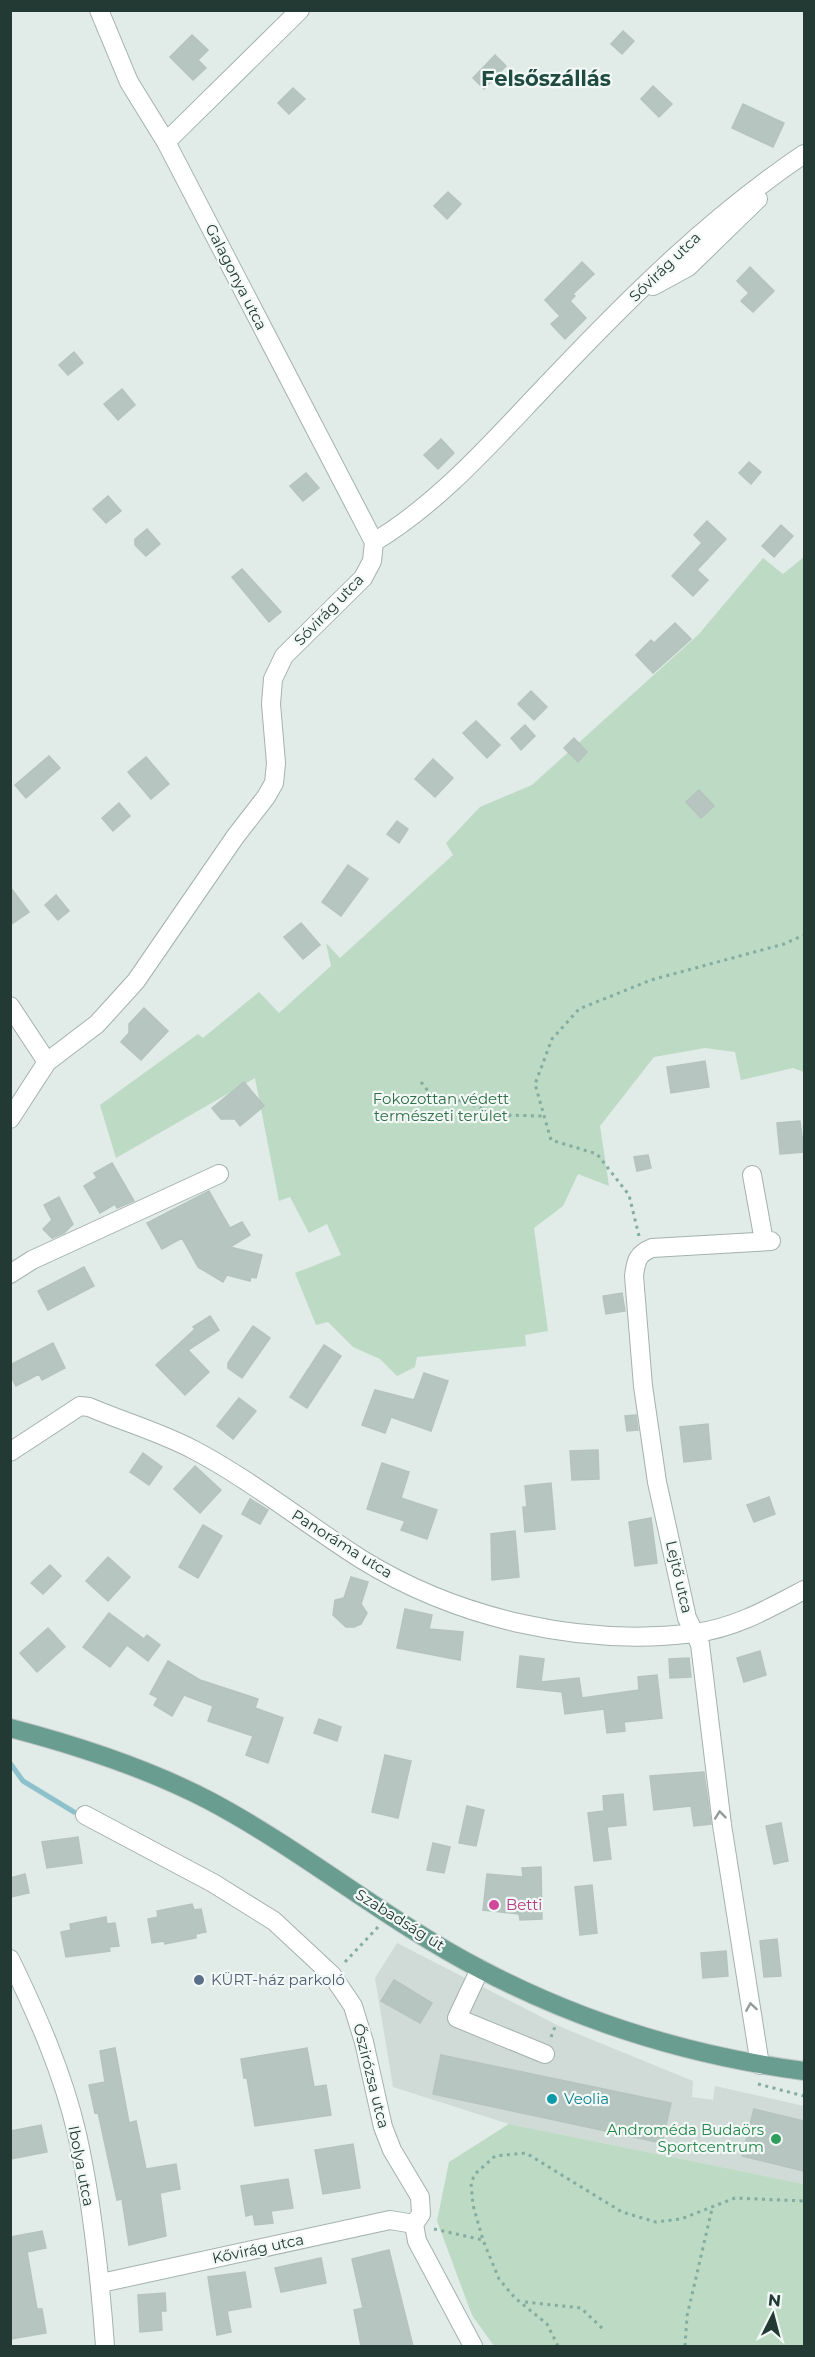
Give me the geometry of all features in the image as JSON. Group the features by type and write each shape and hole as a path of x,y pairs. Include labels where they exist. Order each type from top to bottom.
{"main road":[{"name":"Szabadság út","path":"10,1728 107,1756 209,1800 275,1839 389,1915 480,1969 562,2008 681,2048 760,2065 804,2071"}],"street":[{"name":"Galagonya utca","path":"99,10 129,82 166,142 374,542"},
{"path":"166,142 300,10"},
{"name":"Sóvirág utca","path":"10,1119 47,1062 97,1024 136,981 235,837 266,797 276,775 271,704 277,670 285,656 363,578 372,561 374,542 438,493 484,450 639,292 711,224 802,156"},
{"path":"10,1006 47,1062"},
{"path":"10,1274 32,1260 219,1174"},
{"path":"642,1252 661,1246 767,1241 752,1175"},
{"name":"Lejtő utca","path":"642,1252 636,1261 634,1276 645,1397 657,1482 687,1618 696,1633 706,1682 722,1825 760,2065"},
{"name":"Panoráma utca","path":"10,1452 80,1406 89,1407 146,1428 195,1450 362,1560 399,1580 477,1611 555,1631 620,1636 696,1633 745,1620 804,1590"},
{"name":"Őszirózsa utca","path":"85,1815 213,1883 264,1915 332,1975 349,2015 383,2127 393,2150 420,2197 421,2214 414,2224 417,2241 473,2346"},
{"name":"Ibolya utca","path":"10,1959 42,2027 77,2134 101,2283 105,2346"},
{"path":"480,1969 457,2018 544,2054"},
{"name":"Kővirág utca","path":"101,2283 390,2220 414,2224"}],"path":[{"path":"642,1252 629,1195 597,1154 552,1140 535,1084 552,1039 579,1009 651,980 804,937"},
{"path":"421,1082 432,1096 447,1096 500,1114 543,1116"},
{"path":"332,1975 389,1915"},
{"path":"544,2054 562,2008"},
{"path":"558,2346 547,2324 523,2302 515,2298 500,2279 483,2240 473,2205 471,2183 475,2174 495,2156 526,2153 622,2212 639,2218 669,2222 712,2209 735,2198 804,2201"},
{"path":"685,2346 687,2316 712,2209"},
{"path":"414,2224 483,2240"},
{"path":"523,2302 581,2308 604,2330"}],"shaded area":[{"path":"397,1943 561,2027 693,2081 692,2097 713,2100 715,2086 804,2106 804,2184 509,2124 393,2087 375,1978"}],"green space":[{"name":"Fokozottan védett természeti terület","path":"804,557 804,1072 793,1068 741,1080 735,1052 705,1048 654,1057 600,1126 609,1186 578,1174 563,1206 534,1228 548,1331 525,1335 526,1346 417,1357 415,1367 397,1376 380,1359 353,1347 328,1322 316,1325 295,1273 341,1255 327,1224 309,1233 290,1197 279,1201 255,1078 116,1158 100,1105 198,1034 203,1038 259,992 279,1013 331,966 326,943 340,958 453,855 446,843 480,807 532,785 699,634 763,558 783,574"},
{"path":"509,2124 804,2184 804,2346 494,2346 472,2315 437,2221 449,2162"}],"building":[{"path":"623,31 634,41 622,54 611,44"},
{"path":"192,35 208,50 198,60 206,68 193,80 170,57"},
{"path":"495,55 506,66 484,89 473,78"},
{"path":"653,86 672,104 659,117 641,99"},
{"path":"293,88 305,99 289,114 278,103"},
{"path":"743,104 784,123 773,147 732,128"},
{"path":"448,192 461,204 447,219 434,206"},
{"path":"582,262 594,274 573,294 575,296 570,301 586,318 565,339 551,324 560,316 545,300"},
{"path":"750,267 774,291 753,312 741,301 749,293 737,281"},
{"path":"74,352 83,363 68,375 59,365"},
{"path":"122,389 135,405 118,420 104,404"},
{"path":"441,439 454,453 438,469 424,455"},
{"path":"749,462 761,472 751,484 739,473"},
{"path":"306,473 319,488 303,501 290,486"},
{"path":"108,496 121,511 106,523 93,509"},
{"path":"707,521 726,539 697,570 708,580 693,596 672,576 702,543 694,535"},
{"path":"781,525 793,536 774,557 762,546"},
{"path":"147,529 160,544 146,556 135,545 135,539"},
{"path":"242,569 281,612 269,622 232,577"},
{"path":"675,623 691,639 653,673 636,655 651,640 654,643"},
{"path":"531,691 547,707 534,720 518,704"},
{"path":"476,721 500,745 487,758 463,733"},
{"path":"525,725 535,736 521,750 511,738"},
{"path":"574,738 587,752 578,762 564,748"},
{"path":"49,756 60,768 26,798 15,785"},
{"path":"146,757 169,784 151,799 128,772"},
{"path":"433,759 453,778 435,797 415,779"},
{"path":"699,790 714,806 701,818 686,802"},
{"path":"119,803 130,816 113,831 102,818"},
{"path":"397,821 408,829 399,843 387,834"},
{"path":"348,865 368,879 341,916 322,902"},
{"path":"10,887 29,912 10,925"},
{"path":"56,895 69,911 58,920 45,905"},
{"path":"301,923 320,945 303,959 284,937"},
{"path":"144,1008 168,1031 141,1060 121,1042 129,1033 129,1024"},
{"path":"705,1061 709,1087 671,1093 667,1067"},
{"path":"244,1082 264,1106 240,1126 235,1119 221,1119 212,1108"},
{"path":"800,1121 804,1152 780,1154 777,1123"},
{"path":"648,1155 651,1168 637,1171 634,1157"},
{"path":"112,1163 134,1201 117,1208 115,1204 100,1213 84,1186 97,1178 94,1173"},
{"path":"209,1191 230,1228 242,1222 250,1235 230,1247 262,1255 256,1278 251,1277 250,1281 227,1275 223,1282 198,1267 182,1238 162,1249 147,1223"},
{"path":"59,1197 73,1224 64,1233 52,1238 43,1229 52,1220 44,1205"},
{"path":"84,1267 94,1286 48,1310 38,1291"},
{"path":"622,1293 625,1311 606,1314 603,1296"},
{"path":"210,1316 219,1330 188,1350 209,1372 185,1395 156,1365 195,1329 193,1327"},
{"path":"253,1326 270,1338 242,1378 228,1368 228,1363"},
{"path":"53,1343 65,1368 42,1380 39,1374 16,1386 10,1374 10,1365"},
{"path":"324,1345 341,1356 307,1408 290,1397"},
{"path":"424,1373 448,1381 431,1431 391,1417 385,1433 362,1425 375,1390 414,1400"},
{"path":"239,1398 256,1411 233,1439 217,1426"},
{"path":"636,1415 638,1430 627,1431 625,1416"},
{"path":"708,1424 711,1459 684,1462 680,1427"},
{"path":"598,1450 599,1479 572,1480 570,1451"},
{"path":"143,1453 162,1467 149,1485 130,1472"},
{"path":"382,1463 409,1472 401,1498 437,1510 427,1539 401,1530 405,1521 367,1509"},
{"path":"195,1466 221,1490 200,1513 174,1489"},
{"path":"551,1483 555,1529 525,1532 523,1507 527,1507 525,1486"},
{"path":"769,1497 775,1514 754,1522 747,1505"},
{"path":"250,1499 268,1510 260,1524 242,1514"},
{"path":"651,1518 657,1563 635,1566 629,1522"},
{"path":"203,1525 222,1536 198,1578 179,1567"},
{"path":"515,1531 519,1577 492,1580 491,1534"},
{"path":"108,1557 130,1577 108,1601 86,1581"},
{"path":"50,1565 61,1576 43,1594 31,1583"},
{"path":"351,1577 368,1582 361,1604 367,1613 361,1624 346,1627 333,1615 335,1600 344,1598"},
{"path":"405,1609 432,1615 429,1629 463,1632 460,1660 397,1648"},
{"path":"109,1613 144,1639 147,1635 160,1645 148,1661 127,1645 110,1667 83,1647"},
{"path":"48,1628 65,1647 37,1672 20,1653"},
{"path":"760,1651 766,1675 744,1682 737,1658"},
{"path":"520,1656 544,1659 541,1682 579,1678 582,1698 639,1690 638,1677 657,1675 662,1718 624,1722 625,1731 607,1733 604,1709 565,1714 562,1692 517,1687"},
{"path":"689,1658 691,1677 670,1678 669,1659"},
{"path":"168,1661 200,1680 258,1699 255,1708 283,1718 268,1763 246,1755 253,1736 208,1721 213,1706 184,1695 172,1716 154,1705 158,1698 150,1694"},
{"path":"319,1719 341,1727 337,1741 314,1733"},
{"path":"385,1755 411,1761 398,1818 372,1812"},
{"path":"704,1772 711,1824 694,1826 691,1806 654,1810 650,1776"},
{"path":"623,1794 626,1825 607,1827 611,1859 594,1861 588,1813 604,1811 603,1796"},
{"path":"467,1806 484,1810 476,1846 459,1843"},
{"path":"781,1823 788,1861 774,1864 766,1826"},
{"path":"78,1837 82,1863 47,1868 42,1842"},
{"path":"433,1843 450,1847 444,1873 427,1870"},
{"path":"541,1867 542,1919 520,1920 519,1914 483,1910 487,1874 523,1877 522,1868"},
{"path":"25,1874 29,1893 10,1897 10,1878"},
{"path":"592,1885 597,1933 580,1935 575,1887"},
{"path":"192,1904 194,1910 201,1909 206,1932 196,1934 196,1938 165,1944 164,1941 152,1943 148,1919 158,1917 157,1911"},
{"path":"106,1917 107,1924 115,1923 119,1946 109,1947 110,1951 66,1957 61,1932 71,1930 70,1924"},
{"path":"777,1939 781,1976 764,1977 760,1941"},
{"path":"726,1951 728,1976 703,1978 701,1953"},
{"path":"394,1980 432,2003 420,2023 381,2001"},
{"path":"115,2048 129,2123 136,2121 146,2169 176,2164 180,2189 160,2193 166,2236 129,2245 122,2199 117,2200 98,2112 95,2113 89,2085 105,2082 100,2051"},
{"path":"307,2048 314,2087 326,2085 331,2115 255,2126 247,2078 244,2078 241,2059"},
{"name":"Veolia","path":"441,2055 671,2103 662,2143 433,2094"},
{"name":"Androméda Budaörs Sportcentrum","path":"754,2109 804,2121 804,2171 742,2156"},
{"path":"41,2125 47,2152 10,2159 10,2131"},
{"path":"353,2144 360,2188 323,2194 315,2150"},
{"path":"288,2179 293,2208 271,2211 273,2223 255,2225 253,2214 246,2216 241,2186"},
{"path":"42,2231 46,2248 27,2252 37,2309 42,2309 46,2333 10,2339 10,2237"},
{"path":"389,2250 413,2346 361,2346 354,2310 363,2308 352,2259"},
{"path":"321,2258 326,2283 281,2292 275,2268"},
{"path":"245,2272 251,2307 227,2311 231,2332 217,2335 208,2277"},
{"path":"165,2293 166,2311 161,2311 162,2330 140,2332 138,2295"}],"waterway":[{"path":"10,1763 23,1781 74,1812"}],"place":[{"name":"Betti","path":"494,1905"},
{"name":"KÜRT-ház parkoló","path":"199,1980"},
{"name":"Veolia","path":"552,2099"},
{"name":"Androméda Budaörs Sportcentrum","path":"776,2139"}],"district":[{"name":"Felsőszállás","path":"546,79"}]}
